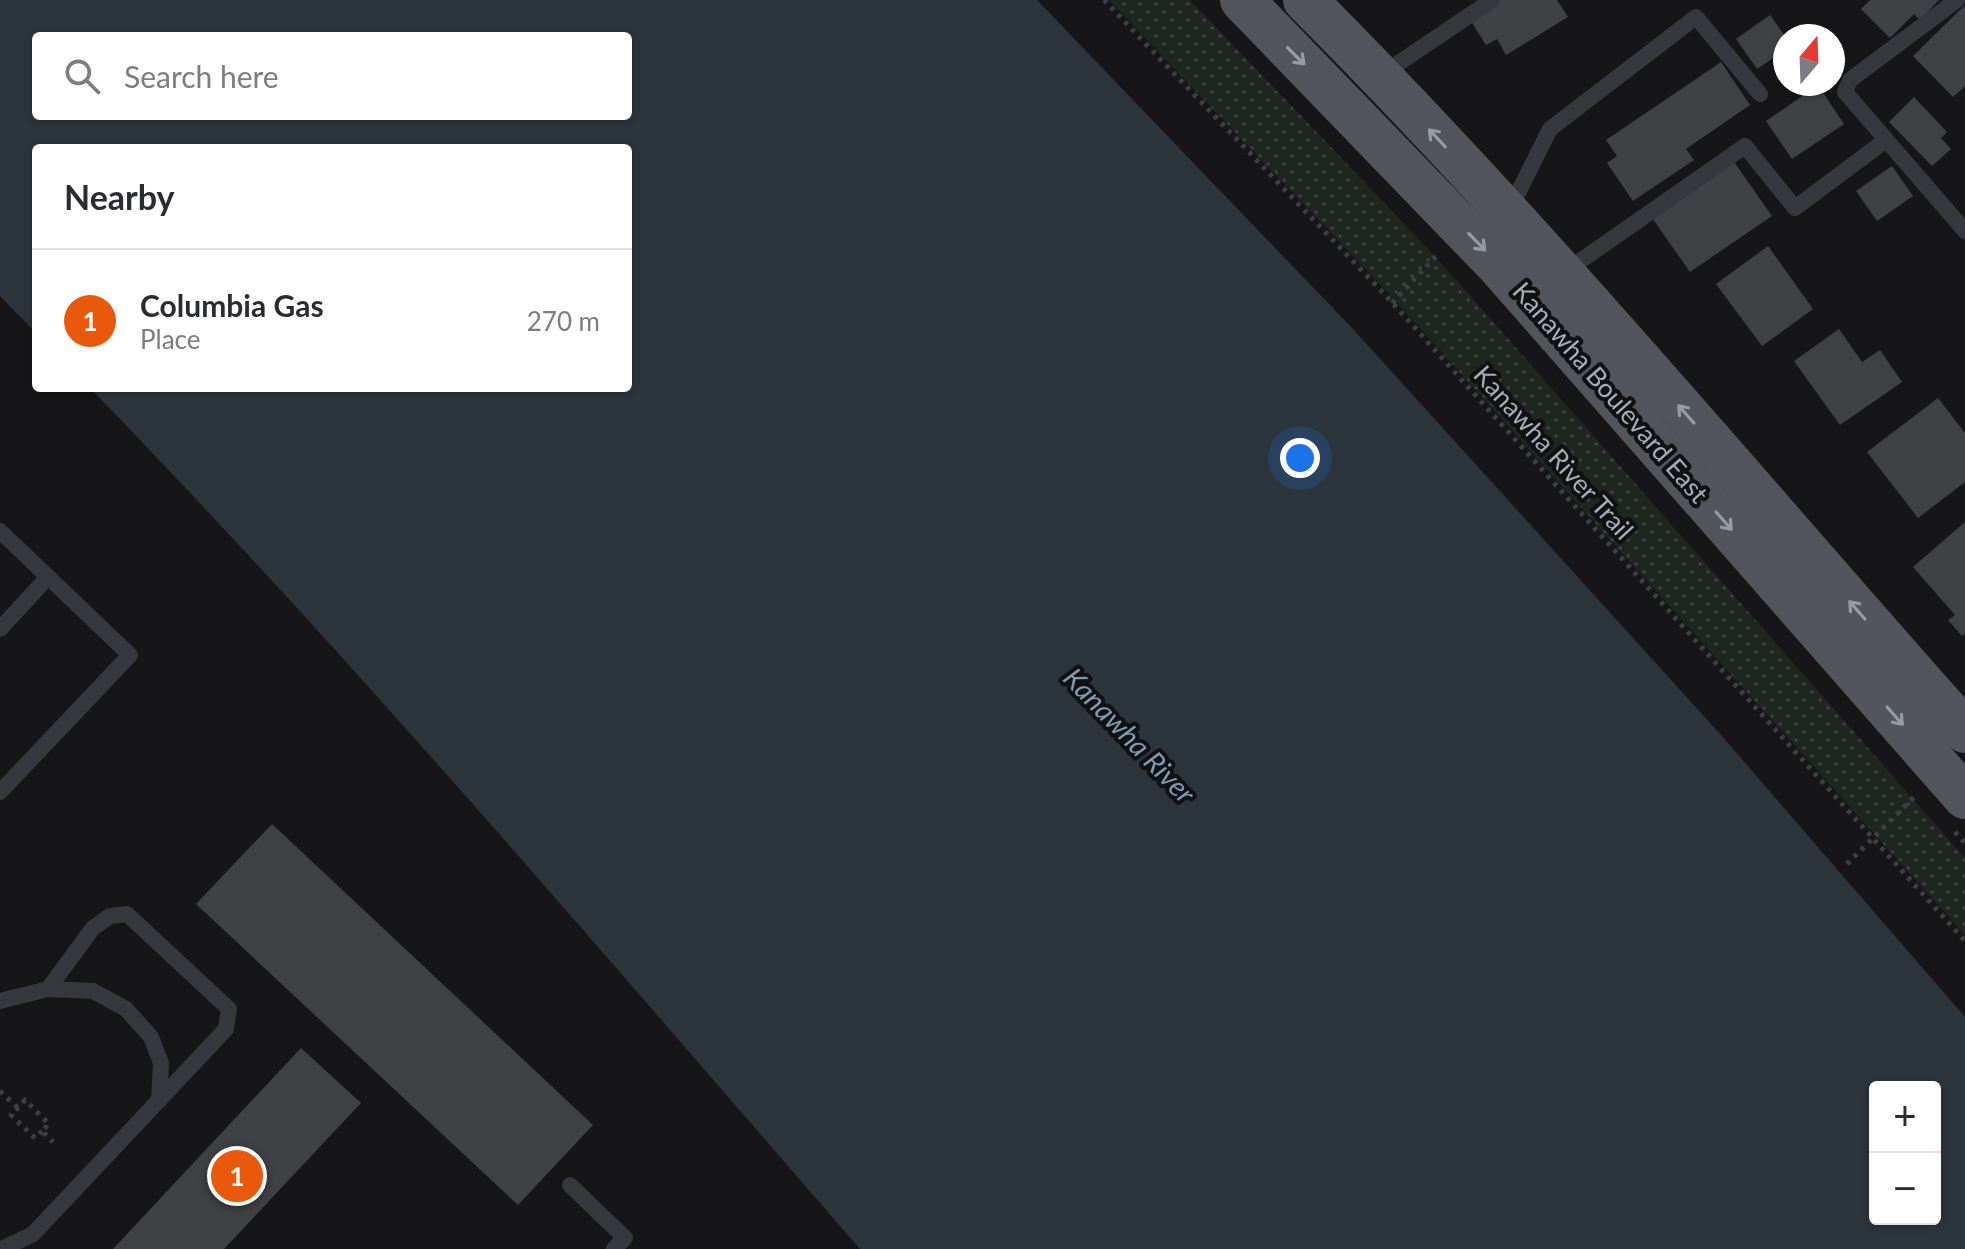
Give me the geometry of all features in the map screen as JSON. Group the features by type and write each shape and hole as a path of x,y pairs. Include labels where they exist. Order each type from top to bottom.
{"main road":[{"name":"Kanawha Boulevard East","path":"1242,0 1405,167 1579,324 1965,731"},
{"name":"Kanawha Boulevard East","path":"1308,1 1562,273 1579,324 1965,797"}],"lane":[{"path":"1377,73 1473,0"},
{"path":"1377,73 1492,0"},
{"path":"1957,0 1850,80 1845,92 1965,231"},
{"path":"1507,214 1550,129 1696,17 1760,94"},
{"path":"1562,273 1745,146 1795,208 1886,140"},
{"path":"0,531 130,655 0,792"},
{"path":"0,629 48,577"},
{"path":"2,1249 33,1234 226,1029 229,1009 127,914 110,916 93,928 48,989"},
{"path":"0,1001 48,989 93,991 126,1009 151,1037 161,1063 159,1101"},
{"path":"570,1185 625,1238 614,1249"}],"path":[{"name":"Kanawha River Trail","path":"1104,0 1392,303 1965,941"},
{"path":"1392,303 1442,250"},
{"path":"1847,864 1919,791"},
{"path":"0,1091 18,1108"},
{"path":"25,1100 49,1124 42,1131 35,1138 11,1115 25,1100"},
{"path":"42,1131 53,1142"}],"shaded area":[{"path":"1109,0 1190,0 1435,256 1965,858 1965,935 1393,298"}],"water":[{"name":"Kanawha River","path":"0,0 1037,0 1353,329 1721,735 1965,1017 1965,1249 860,1249 385,705 94,392 632,392 632,144 32,144 32,329 0,296"}],"building":[{"path":"1500,0 1557,0 1568,17 1506,55 1497,39 1486,45 1469,18"},
{"path":"1870,0 1939,0 1920,20 1914,14 1890,38 1861,9"},
{"path":"1965,5 1965,86 1953,97 1913,56"},
{"path":"1770,15 1776,24 1773,24 1773,58 1757,69 1736,39"},
{"path":"1721,62 1750,105 1686,149 1694,160 1633,201 1607,163 1617,156 1606,140"},
{"path":"1802,96 1825,96 1844,124 1792,159 1766,121"},
{"path":"1914,97 1947,132 1941,138 1951,149 1932,166 1889,122"},
{"path":"1732,159 1772,216 1690,272 1650,215"},
{"path":"1892,166 1913,196 1877,221 1856,191"},
{"path":"1768,246 1813,309 1762,346 1716,284"},
{"path":"1839,329 1862,362 1880,350 1902,382 1840,425 1794,361"},
{"path":"1938,398 1965,433 1965,482 1918,518 1867,452"},
{"path":"1965,522 1965,634 1962,636 1948,620 1955,615 1913,567"},
{"path":"272,824 593,1125 518,1205 196,904"},
{"path":"301,1048 361,1103 224,1249 113,1249"}],"place":[{"name":"Columbia Gas","path":"237,1176"}]}
